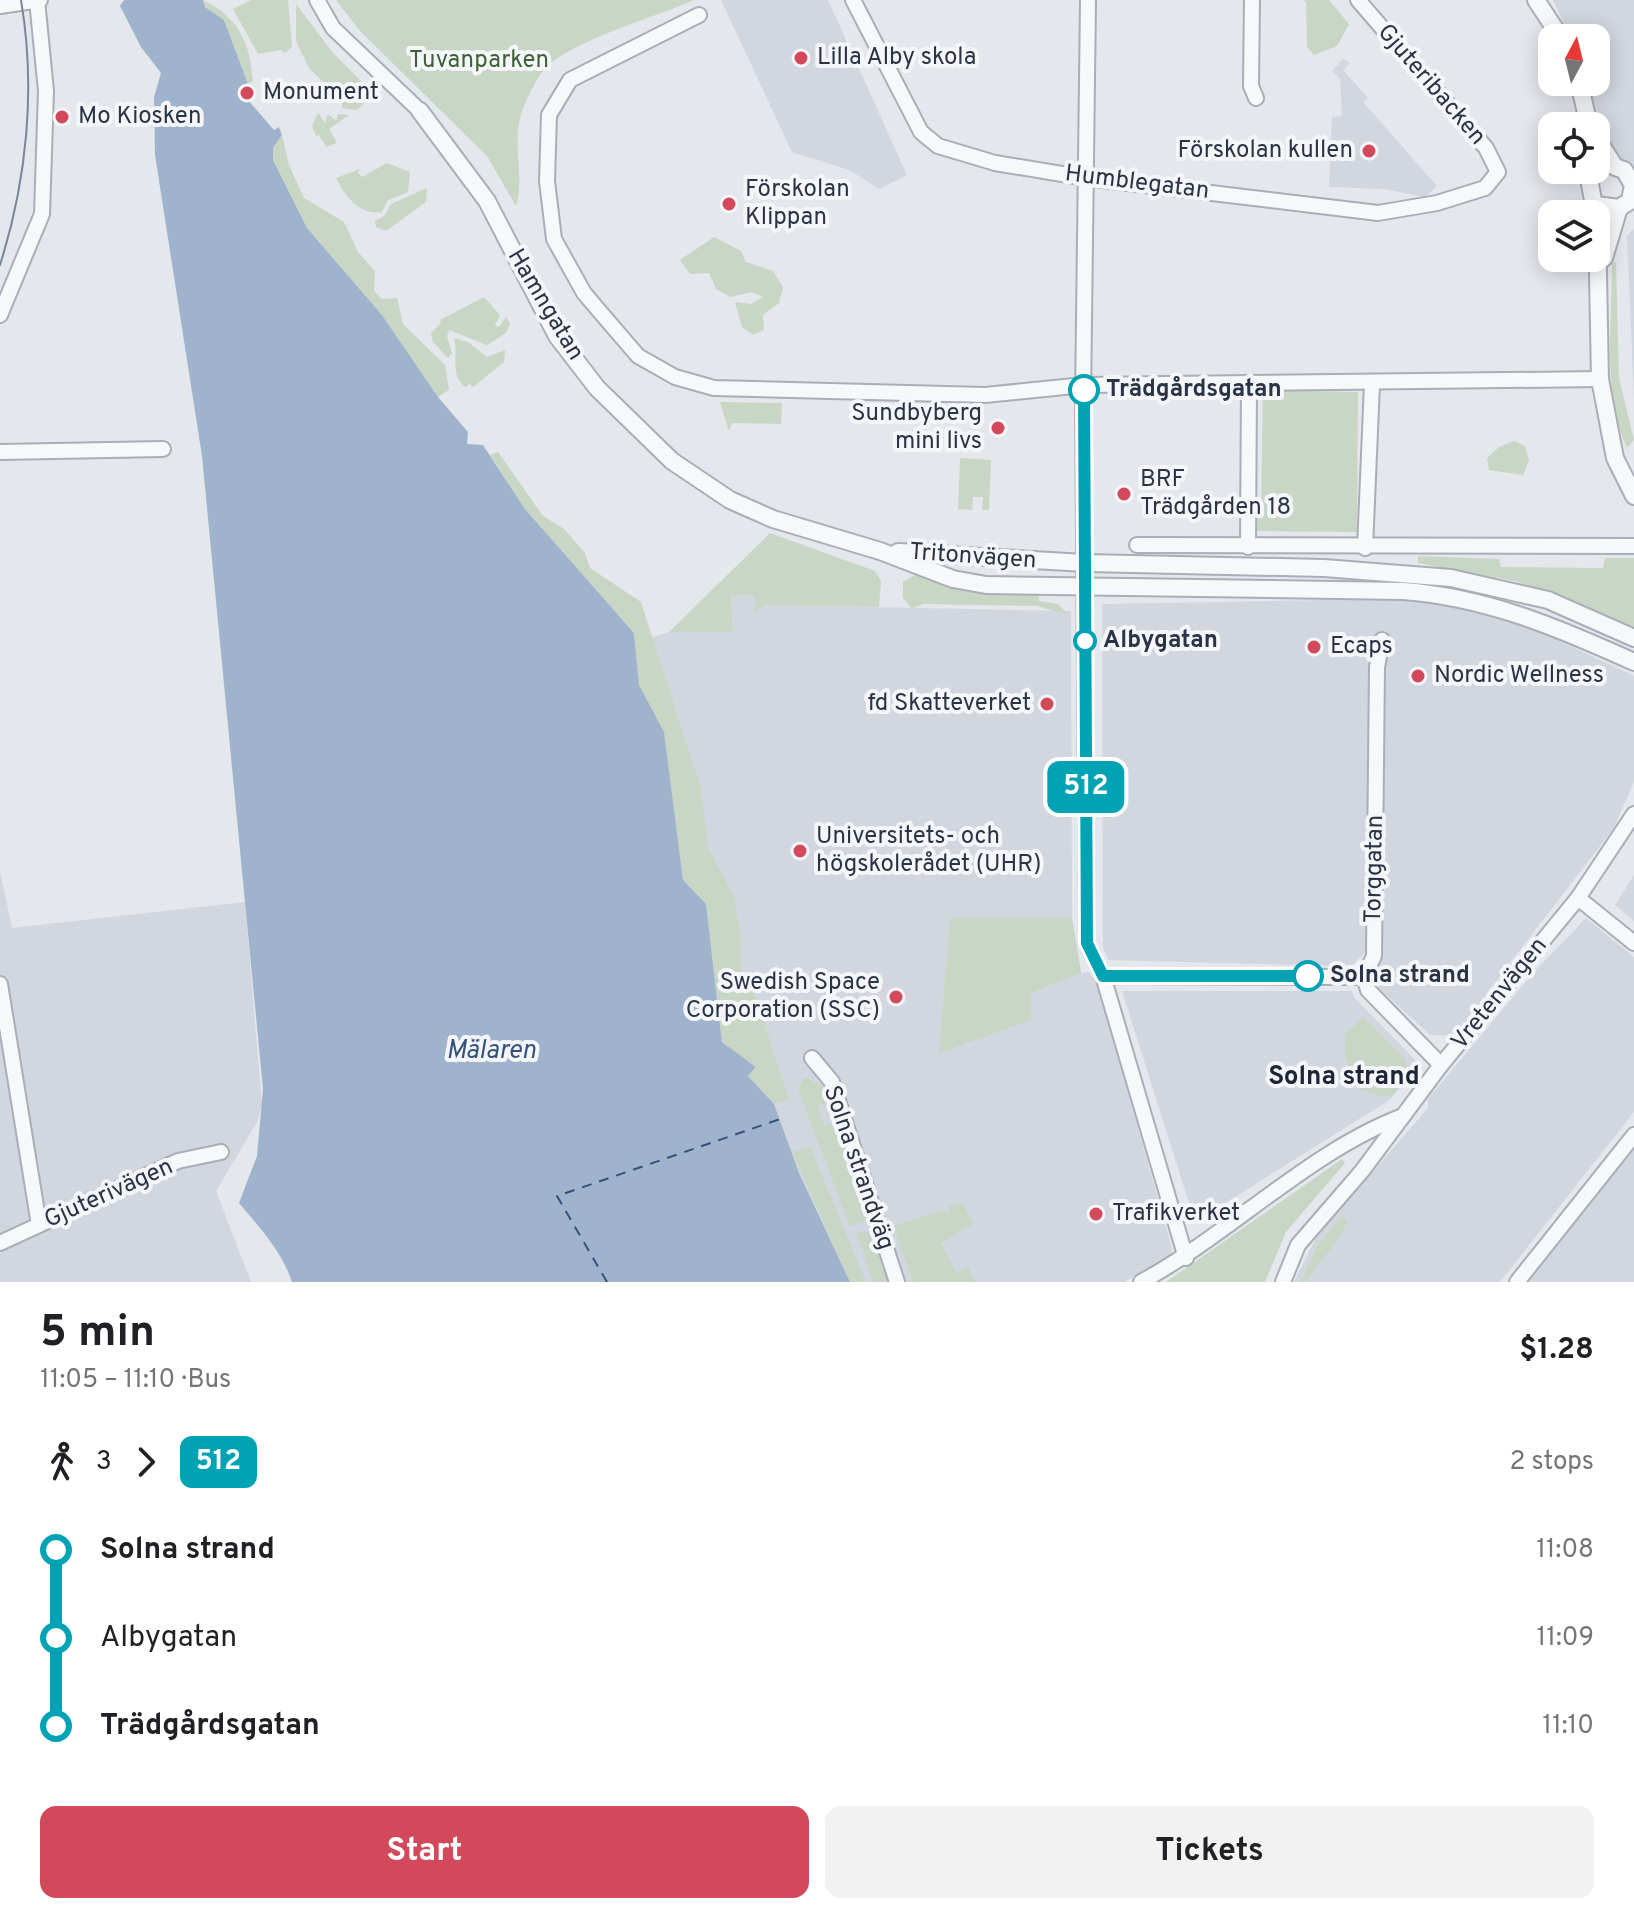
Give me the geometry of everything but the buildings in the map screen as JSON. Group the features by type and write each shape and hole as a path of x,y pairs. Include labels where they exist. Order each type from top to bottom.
{"street":[{"path":"0,6 38,0 46,91 42,214 0,315"},
{"name":"Hamngatan","path":"317,0 333,28 420,111 487,201 557,336 597,388 633,426 672,461 730,500 773,519 880,551"},
{"name":"Humblegatan","path":"853,0 915,123 927,138 938,146 995,163 1086,178 1378,213 1437,203 1485,188 1498,172"},
{"path":"1088,0 1084,385 1087,943 1103,976 1186,1258 1141,1282"},
{"path":"1252,0 1251,86 1256,98"},
{"name":"Gjuteribacken","path":"1358,0 1486,148 1498,172"},
{"path":"1536,0 1552,24"},
{"path":"699,15 570,80 549,115 547,181 554,239 584,293 638,356 675,377 714,388 985,395 1084,385 1600,379"},
{"path":"1599,275 1628,203 1632,177 1615,167 1610,159"},
{"path":"1610,168 1615,167"},
{"path":"1599,272 1600,379 1615,458 1634,496"},
{"path":"1248,547 1249,383"},
{"path":"1365,548 1372,384"},
{"path":"0,452 163,449"},
{"path":"1137,545 1365,548 1634,546"},
{"name":"Tritonvägen","path":"880,551 1085,563 1324,568 1451,578 1548,600 1634,638"},
{"name":"Tritonvägen","path":"880,551 953,579 975,583 1426,593 1474,601 1541,621 1634,662"},
{"name":"Torggatan","path":"1364,977 1374,956 1377,667 1382,640"},
{"name":"Vretenvägen","path":"1186,1258 1346,1143 1404,1116 1441,1065 1578,898 1634,814"},
{"path":"1578,898 1634,943"},
{"path":"1103,976 1364,977 1368,990 1441,1065"},
{"path":"0,984 39,1225"},
{"name":"Solna strandväg","path":"812,1058 832,1082 897,1282"},
{"path":"1283,1282 1298,1245 1404,1116"},
{"path":"1517,1282 1634,1135"},
{"name":"Gjuterivägen","path":"0,1243 178,1161 221,1152"}],"shaded area":[{"name":"Lilla Alby skola","path":"721,0 828,0 907,175 879,189 849,170 792,152"},
{"path":"1553,0 1634,0 1634,167 1610,151 1610,112 1594,112 1589,96 1610,96 1610,24 1564,24"},
{"name":"Förskolan kullen","path":"1343,59 1350,63 1343,70 1368,98 1363,102 1437,186 1425,197 1383,189 1329,187 1332,117 1342,116 1340,79 1332,71"},
{"path":"1634,229 1634,398 1627,236"},
{"path":"731,595 755,596 755,611 767,605 1071,611 1072,918 1081,973 1089,972 1097,983 1168,1234 1172,1250 1169,1258 1124,1282 850,1282 799,1173 683,880 635,643 669,632 733,632"},
{"path":"1377,599 1426,601 1472,609 1522,623 1634,676 1634,782 1613,829 1454,1036 1430,1035 1371,981 1371,952 1365,952 1353,965 1341,966 1109,960 1103,948 1102,604"},
{"path":"0,871 12,928 245,902 262,1105 257,1122 216,1191 251,1282 0,1282"},
{"path":"1634,875 1634,921 1615,905"},
{"path":"1586,918 1634,957 1634,1112 1500,1282 1294,1282 1317,1236 1428,1108 1428,1099 1534,972"},
{"path":"1122,991 1352,991 1354,997 1421,1066 1388,1101 1195,1222"},
{"path":"1634,1146 1634,1282 1526,1282 1613,1173"}],"green space":[{"path":"203,0 226,15 240,33 249,54 253,81 248,84 224,20 205,7"},
{"path":"251,0 288,0 292,47 285,53 281,50 258,54 233,9"},
{"name":"Tuvanparken","path":"336,0 694,0 583,44 547,66 521,115 516,206 487,156 360,31"},
{"path":"1303,0 1329,0 1349,24 1337,46 1314,55 1307,47 1306,2"},
{"path":"296,4 333,53 374,94 357,110 342,108 342,101 309,68 296,41"},
{"path":"318,113 325,123 328,114 336,121 338,114 349,115 329,129 337,143 326,147 319,135 316,136 312,126"},
{"path":"282,135 289,165 304,198 344,222 358,252 375,271 374,291 382,299 397,298 403,324 445,365 449,390 438,397 382,315 307,228 273,160 273,148"},
{"path":"387,163 410,172 408,192 388,200 382,212 360,208 336,178 360,169 358,173 362,177"},
{"path":"427,188 426,202 386,231 376,227 375,221 384,216 391,204"},
{"path":"714,237 741,251 746,262 773,271 783,287 779,303 763,315 764,330 753,335 742,327 735,302 751,304 763,297 751,292 731,297 716,289 709,273 690,274 680,260"},
{"path":"1616,262 1619,378 1634,440 1627,448 1619,427 1611,381 1612,263"},
{"path":"484,297 500,315 495,325 499,327 506,317 510,323 506,333 487,345 449,330 447,336 452,353 448,358 433,342 431,333 441,323 440,320"},
{"path":"454,338 468,342 487,357 505,350 504,362 473,387 470,384 465,387 457,376"},
{"path":"1263,390 1358,392 1357,532 1253,531 1253,516 1261,515"},
{"path":"720,402 782,403 781,424 732,423 729,431"},
{"path":"1514,441 1525,446 1529,460 1523,475 1489,470 1487,458 1499,447"},
{"path":"498,452 543,516 564,529 585,553 590,568 641,602 701,788 708,848 734,896 742,971 756,998 789,1099 774,1104 748,1076 756,1067 722,1042 706,904 683,880 664,732 639,685 634,633 525,509 490,455"},
{"path":"960,458 991,460 989,510 982,510 983,497 973,497 972,510 958,509"},
{"path":"770,533 875,571 881,581 879,607 767,605 754,612 755,596 731,595 733,632 669,632"},
{"path":"1418,556 1499,559 1501,567 1603,568 1605,558 1634,558 1634,629 1568,599 1515,581 1418,563"},
{"path":"916,574 988,592 1038,595 1039,601 1058,604 1068,615 1037,606 923,604 912,609 903,598 903,582"},
{"path":"950,918 1072,918 1081,973 1030,993 1031,1020 939,1053"},
{"path":"1363,1017 1407,1061 1394,1095 1380,1096 1359,1089 1345,1057 1345,1034"},
{"path":"804,1077 829,1089 833,1101 818,1106 824,1126 836,1124 858,1202 866,1209 870,1220 850,1226 798,1089"},
{"path":"810,1147 866,1282 850,1282 792,1152"},
{"path":"1342,1159 1345,1163 1286,1232 1265,1282 1166,1282"},
{"path":"963,1203 973,1224 940,1243 957,1273 968,1267 975,1282 914,1282 893,1226 941,1211 950,1214 949,1206"},
{"path":"1342,1216 1348,1220 1339,1238 1305,1282 1301,1282 1317,1246"},
{"path":"871,1231 891,1282 873,1282 856,1233"}],"water":[{"name":"Mälaren","path":"124,0 203,0 205,7 224,20 248,84 241,92 274,130 279,127 282,135 273,148 273,160 307,228 382,315 438,397 468,432 467,444 483,445 525,509 634,633 639,685 664,732 683,880 706,904 722,1042 756,1067 748,1076 774,1104 799,1173 850,1282 292,1282 276,1250 239,1203 257,1156 263,1089 202,456 155,155 154,97 161,73 141,47 120,6"}],"ferry route":[{"path":"607,1282 557,1196 780,1119"}],"tram line":[{"path":"0,265 17,200 26,134 28,67 21,0"}],"bus line":[{"name":"512","path":"1084,390 1087,943 1103,976 1308,976"}],"place":[{"name":"Lilla Alby skola","path":"801,58"},
{"name":"Monument","path":"247,93"},
{"name":"Mo Kiosken","path":"62,117"},
{"name":"Förskolan kullen","path":"1369,151"},
{"name":"Förskolan Klippan","path":"729,204"},
{"name":"Trädgårdsgatan","path":"1084,390"},
{"name":"Sundbyberg mini livs","path":"998,428"},
{"name":"BRF Trädgården 18","path":"1124,494"},
{"name":"Albygatan","path":"1085,641"},
{"name":"Ecaps","path":"1314,647"},
{"name":"Nordic Wellness","path":"1418,676"},
{"name":"fd Skatteverket","path":"1047,704"},
{"name":"Universitets- och högskolerådet (UHR)","path":"800,851"},
{"name":"Solna strand","path":"1308,976"},
{"name":"Swedish Space Corporation (SSC)","path":"896,997"},
{"name":"Trafikverket","path":"1096,1214"}],"district":[{"name":"Solna strand","path":"1344,1077"}]}
